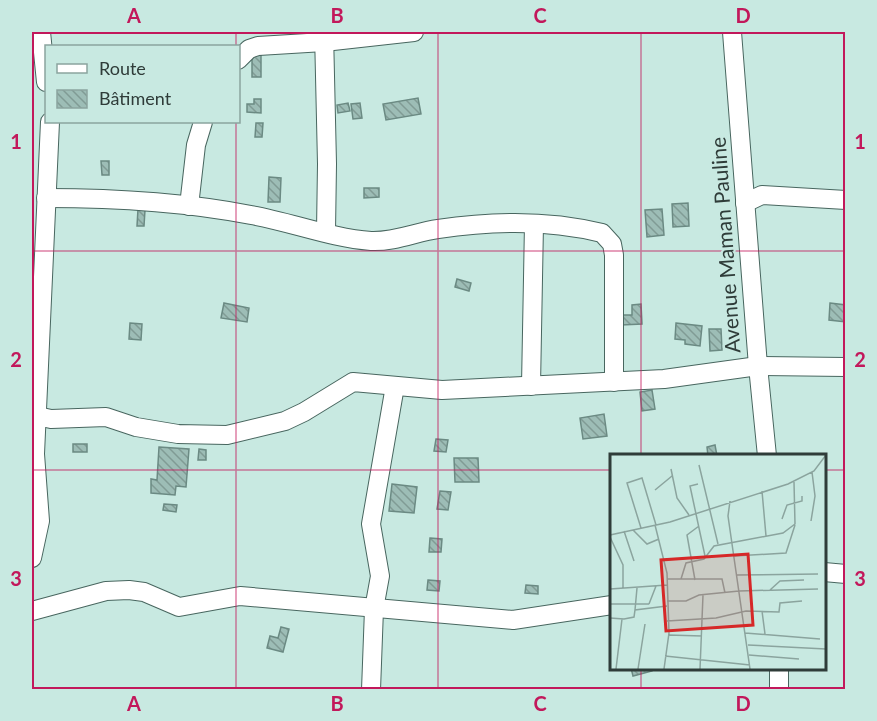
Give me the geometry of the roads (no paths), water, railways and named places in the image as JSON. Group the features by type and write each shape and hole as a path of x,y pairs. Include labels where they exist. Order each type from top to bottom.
{"street":[{"path":"42,32 45,70"},
{"path":"240,58 249,49 258,46 324,37 414,32"},
{"name":"Avenue Maman Pauline","path":"732,32 767,454"},
{"path":"324,37 326,231"},
{"path":"32,558 40,521 33,468 38,416 37,259 46,198 50,123"},
{"path":"189,206 196,145 203,123"},
{"path":"745,203 762,195 846,200"},
{"path":"46,198 189,206 251,215 382,241 438,229 534,224 602,233 612,244 614,382"},
{"path":"531,386 534,224"},
{"path":"38,416 51,419 106,417 136,427 178,434 227,435 285,421 304,412 353,381 442,390 664,379 758,366 846,367"},
{"path":"371,690 374,609 380,576 371,524 395,386"},
{"path":"826,572 846,574"},
{"path":"32,611 106,591 129,590 144,592 179,607 240,596 513,620 610,605"},
{"path":"778,690 779,670"}]}
